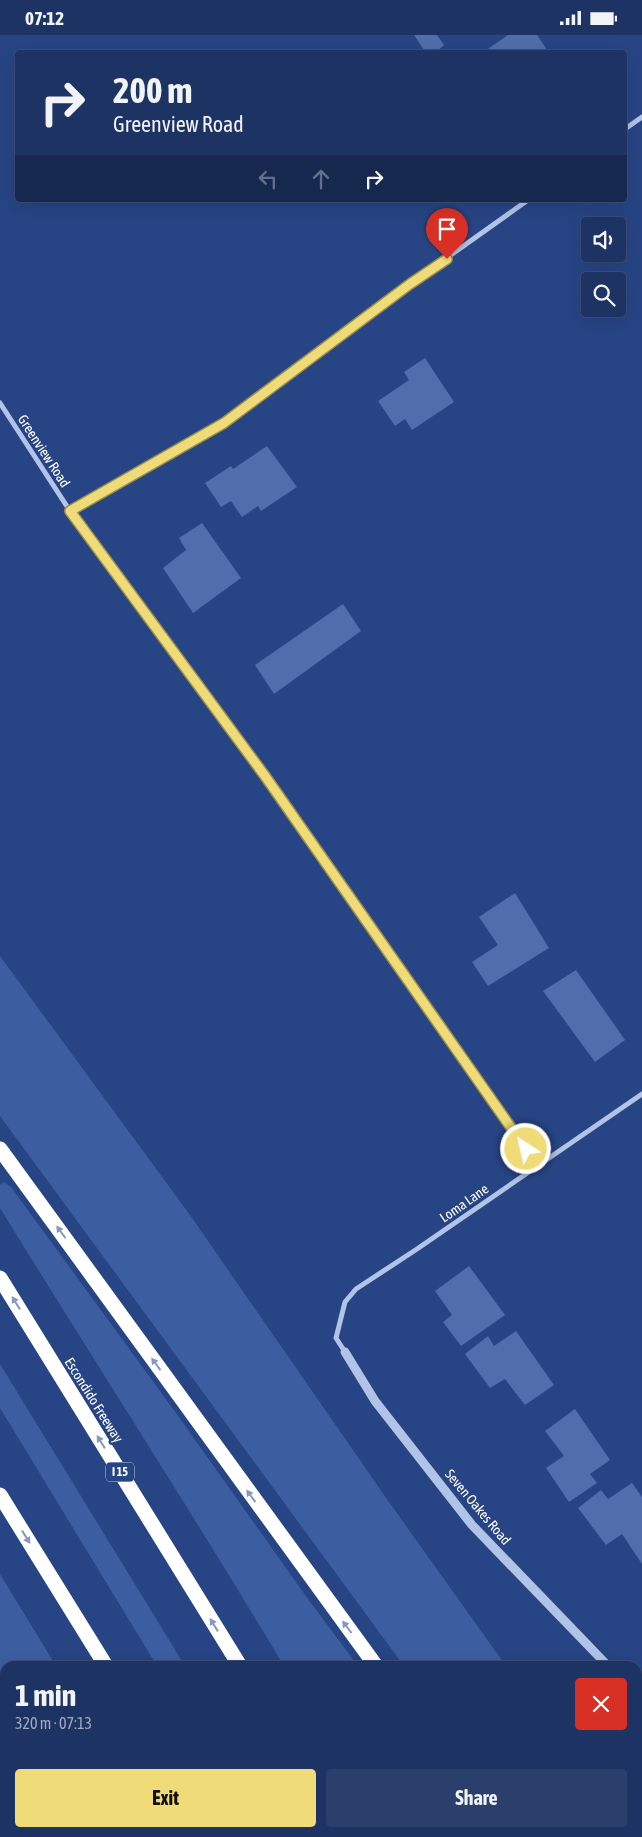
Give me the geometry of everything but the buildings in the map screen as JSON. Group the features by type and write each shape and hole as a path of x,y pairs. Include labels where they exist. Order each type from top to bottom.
{"highway":[{"path":"0,1149 372,1661"},
{"name":"Escondido Freeway","path":"0,1278 237,1661"},
{"path":"0,1495 103,1661"}],"street":[{"path":"627,128 642,117"},
{"path":"70,511 224,423 410,284 525,202"},
{"name":"Greenview Road","path":"0,403 70,511 265,776 538,1166"},
{"name":"Loma Lane","path":"345,1352 336,1338 345,1302 356,1289 642,1094"},
{"name":"Seven Oakes Road","path":"345,1352 375,1401 472,1525 603,1661"}],"shaded area":[{"path":"0,956 190,1215 389,1502 502,1661 400,1661 0,1116"},
{"path":"4,1182 11,1187 354,1661 281,1661 0,1208 0,1185"},
{"path":"0,1364 182,1661 154,1661 0,1408"},
{"path":"0,1574 53,1661 0,1661"}],"route":[{"path":"447,259 410,284 224,423 70,511 265,776 526,1149"}]}
